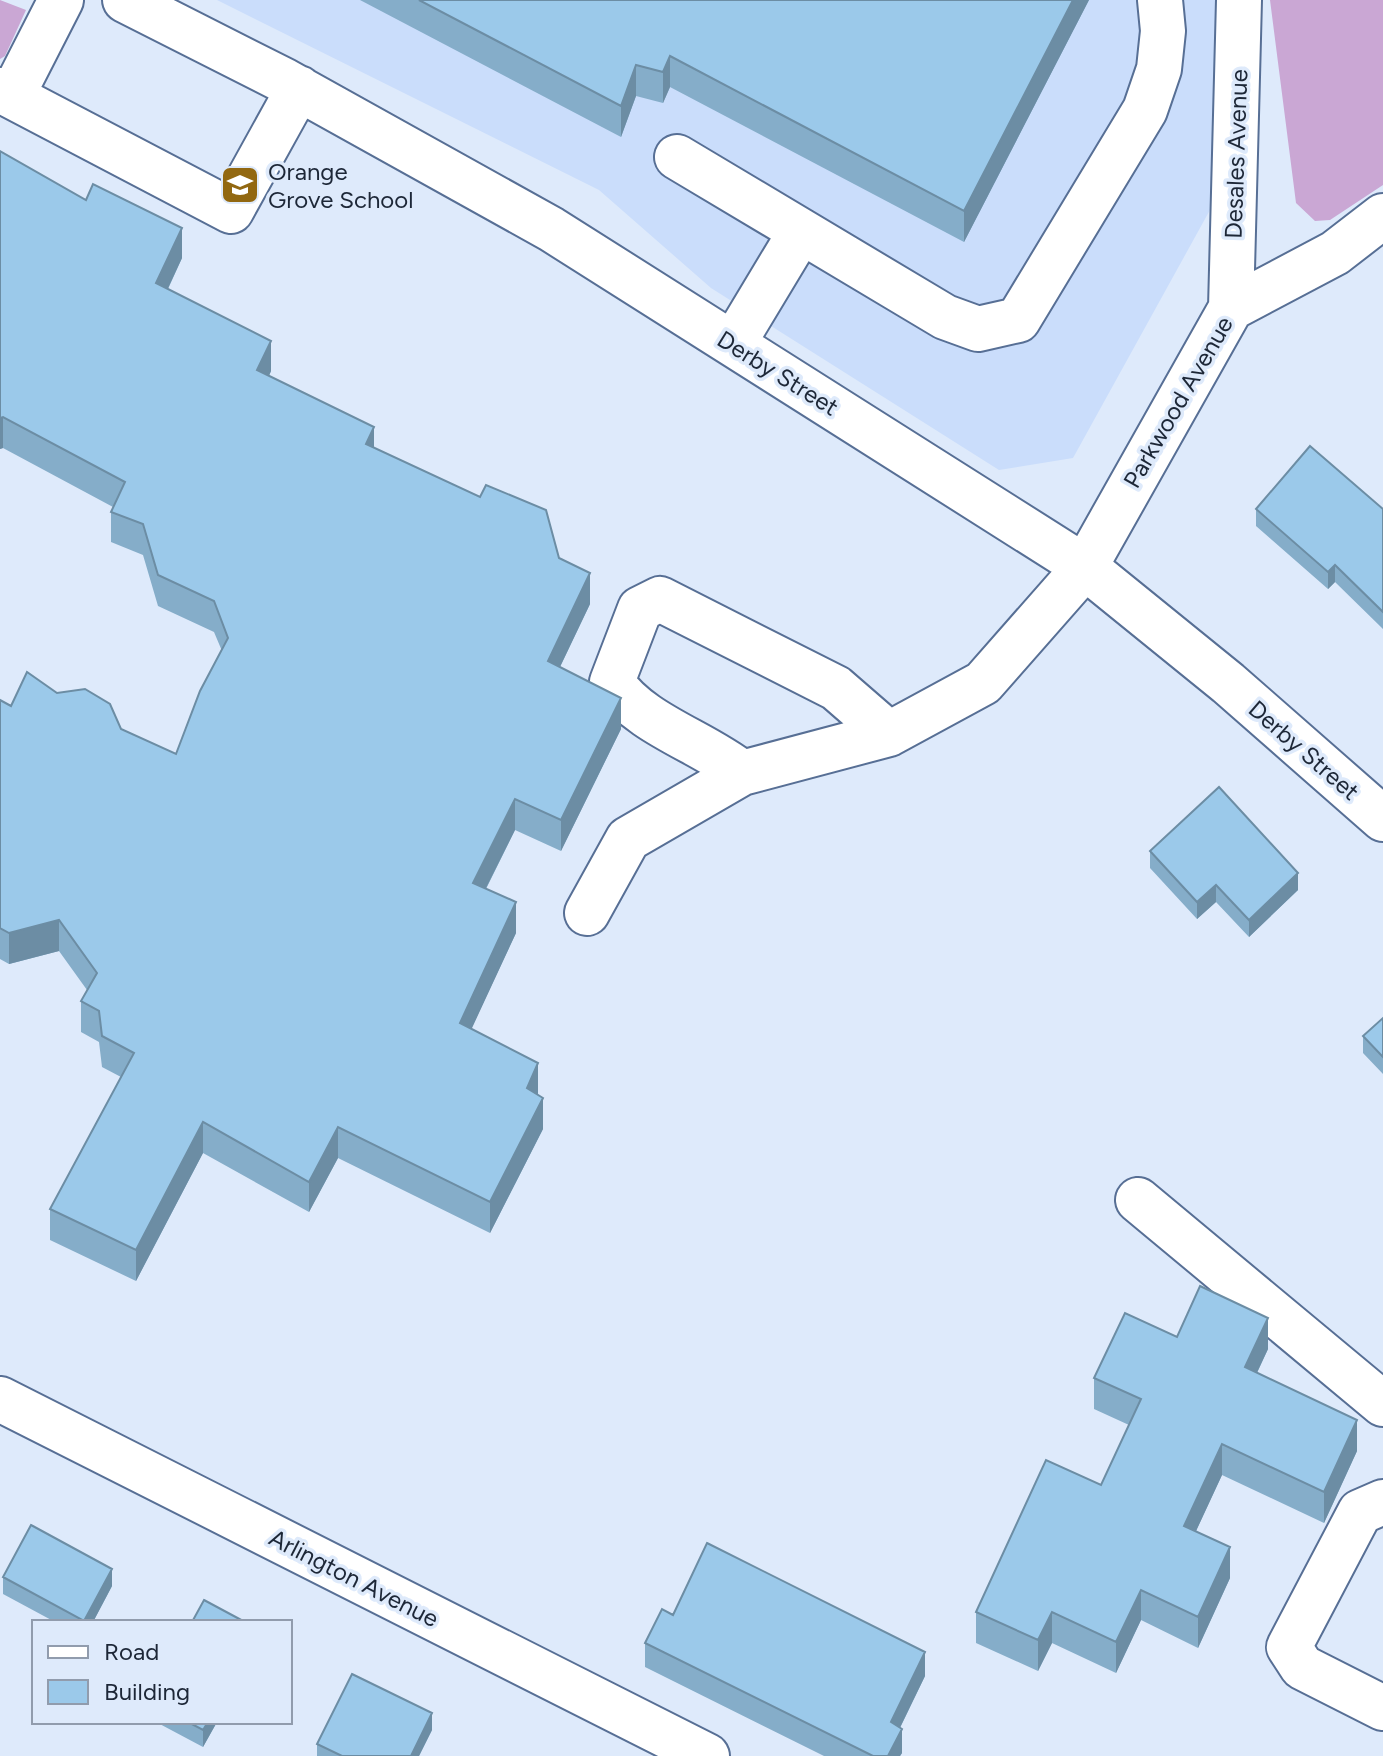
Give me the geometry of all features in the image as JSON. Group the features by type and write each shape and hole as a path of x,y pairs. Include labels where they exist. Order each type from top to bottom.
{"street":[{"path":"61,0 6,93 231,211 299,88"},
{"name":"Derby Street","path":"125,0 299,88 551,229 1085,567 1228,683 1383,819"},
{"path":"677,157 945,317 978,329 1018,320 1145,110 1159,69 1163,31 1160,0"},
{"name":"Desales Avenue","path":"1231,308 1239,0"},
{"name":"Parkwood Avenue","path":"587,913 628,839 742,773 889,734 983,683 1085,567 1231,308 1335,253 1383,216"},
{"path":"733,344 801,231"},
{"path":"742,773 719,755 625,702 612,682 640,609 660,599 836,688 889,734"},
{"path":"1138,1200 1383,1404"},
{"name":"Arlington Avenue","path":"0,1399 707,1756"},
{"path":"1383,1502 1360,1512 1289,1647 1302,1667 1383,1708"}],"shaded area":[{"path":"0,0 26,10 5,56 0,59"},
{"path":"217,0 1216,0 1221,190 1073,458 999,470 711,288 599,190"},
{"path":"1270,0 1383,0 1383,185 1330,220 1315,221 1296,203"}],"building":[{"path":"419,0 1073,0 964,211 670,56 663,72 636,65 621,106"},
{"path":"0,151 86,200 93,184 182,228 156,283 271,341 257,370 374,427 366,444 480,497 486,485 546,510 559,558 590,573 548,661 621,698 561,820 515,799 473,883 516,902 460,1023 538,1063 527,1088 543,1098 490,1202 338,1127 309,1182 203,1122 136,1250 50,1209 134,1053 102,1036 99,1011 81,1001 97,973 59,920 9,933 0,928 0,700 11,706 27,672 57,693 85,689 110,704 121,729 176,754 200,691 228,638 214,601 158,575 143,524 111,512 125,482 0,418"},
{"path":"1310,446 1383,509 1383,612 1335,565 1328,572 1256,509"},
{"path":"1219,787 1298,873 1249,920 1216,885 1197,902 1150,851"},
{"path":"1383,1018 1383,1057 1363,1036"},
{"path":"1200,1286 1268,1318 1245,1367 1357,1420 1324,1492 1222,1444 1184,1526 1230,1547 1198,1617 1141,1590 1116,1642 1052,1612 1038,1640 976,1612 1046,1460 1101,1485 1141,1399 1094,1378 1125,1313 1177,1337"},
{"path":"31,1525 112,1569 85,1620 3,1577"},
{"path":"707,1543 925,1652 891,1722 902,1729 888,1756 873,1756 645,1643 662,1609 673,1615"},
{"path":"204,1600 241,1620 193,1620"},
{"path":"352,1674 432,1713 411,1756 342,1756 317,1744"},
{"path":"192,1724 207,1724 203,1730"}],"place":[{"name":"Orange Grove School","path":"240,185"}]}
